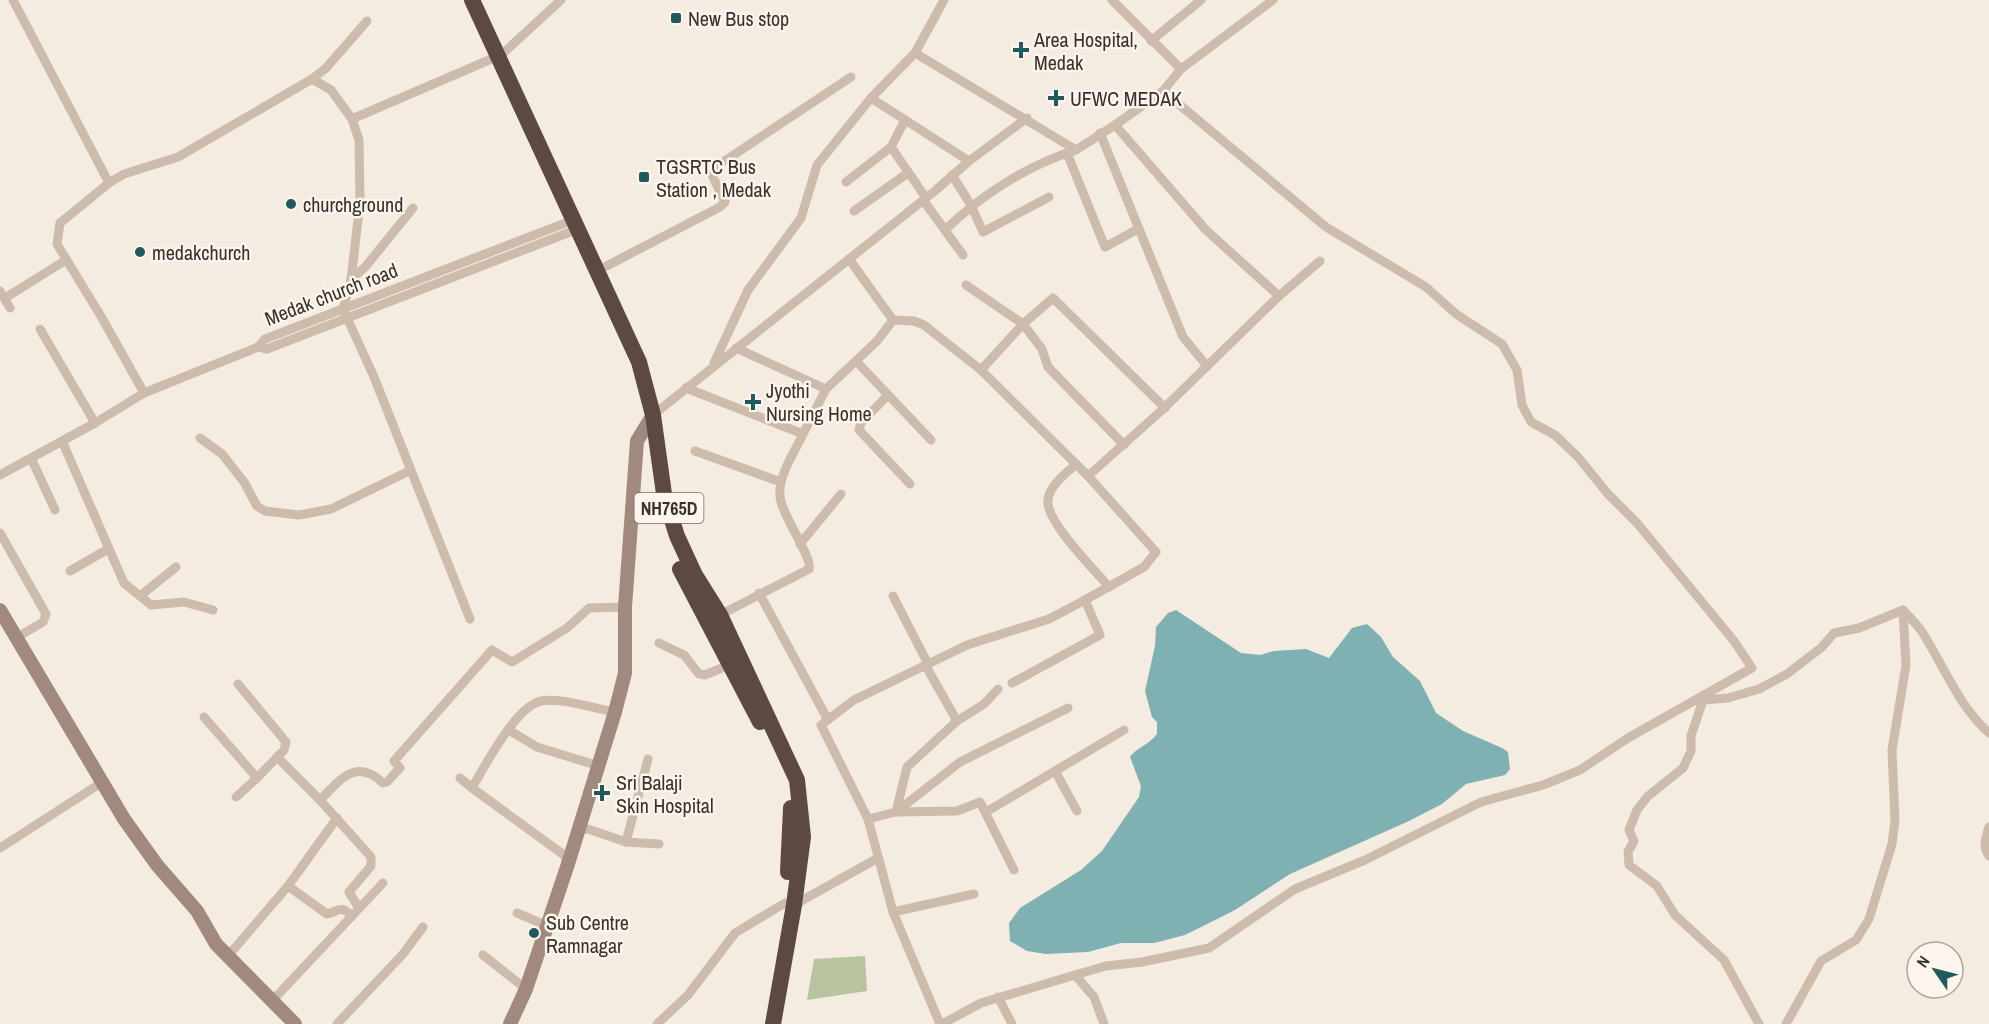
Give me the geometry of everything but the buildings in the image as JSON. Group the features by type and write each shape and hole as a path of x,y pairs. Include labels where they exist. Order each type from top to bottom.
{"highway":[{"name":"NH765D","path":"461,0 494,58"},
{"name":"NH765D","path":"472,0 494,58 629,365 648,421 664,494 677,536 694,575 720,615 797,780 803,837 765,1024"},
{"name":"NH765D","path":"570,227 597,271 639,362 648,421 655,497 666,539 763,728 790,797 792,814 790,904 773,1024"}],"street":[{"path":"13,0 109,183"},
{"path":"352,119 494,58 561,0"},
{"path":"713,365 748,290 801,218 817,165 871,99 915,53 944,0"},
{"path":"1112,0 1181,69"},
{"path":"1151,41 1201,0"},
{"path":"945,230 971,205 1030,170 1071,151 1163,91 1181,69 1273,0"},
{"path":"144,393 57,244 60,223 109,183 124,174 178,157 312,79 326,68 367,21"},
{"path":"915,53 1027,118 1071,151 1105,247 1138,229"},
{"path":"597,271 715,211 725,202 713,180 713,171 717,166 851,77"},
{"path":"312,79 331,90 352,119 359,140 361,183 351,280 343,309 374,377 409,471 470,619"},
{"path":"893,320 914,321 924,325 981,370 1088,476 1155,549 1155,556 1144,567 1109,588 1049,619 971,643 854,700 821,725 868,819 893,912 941,1024 981,1003 998,997 1106,966 1142,962 1209,948 1295,889 1365,860 1481,802 1543,785 1580,770 1628,738 1752,668 1734,640 1637,523 1608,494 1578,457 1556,435 1531,422 1522,405 1516,370 1502,344 1456,314 1426,287 1326,227 1163,91"},
{"path":"871,99 969,160"},
{"path":"510,1024 526,989 568,864 625,673 627,629 625,607 636,441 648,421 713,365 925,199 969,160 1027,118"},
{"path":"846,182 891,147 905,120"},
{"path":"1115,124 1206,230 1279,296"},
{"path":"1100,133 1183,337 1207,366"},
{"path":"891,147 963,255"},
{"path":"854,211 908,173"},
{"path":"952,175 971,205 983,232 1049,197"},
{"path":"351,280 366,266 413,207"},
{"name":"Medak church road","path":"570,227 267,349 258,347 265,339 343,309 570,227"},
{"path":"849,259 893,320"},
{"path":"10,308 2,295 66,260"},
{"path":"1088,476 1165,408 1279,296 1320,261"},
{"path":"966,285 1023,324 1041,349 1048,367 1124,445 1126,442"},
{"path":"981,370 1023,324 1053,298 1165,408"},
{"path":"720,615 809,569 809,559 783,507 781,482 826,389 877,341 893,320"},
{"path":"40,329 95,423"},
{"path":"0,475 95,423 144,393 258,347"},
{"path":"736,348 826,389"},
{"path":"856,362 931,440"},
{"path":"686,388 803,434"},
{"path":"887,396 861,423 859,430 910,484"},
{"path":"200,438 222,454 244,482 257,506 265,511 299,515 331,509 409,471"},
{"path":"62,441 124,583 158,607 184,602 213,610"},
{"path":"694,451 781,482"},
{"path":"31,458 55,510"},
{"path":"1076,464 1053,489 1048,499 1048,507 1059,528 1109,588"},
{"path":"800,544 841,494"},
{"path":"0,533 46,614 42,622 16,638"},
{"path":"70,571 108,549"},
{"path":"140,596 176,567"},
{"path":"759,593 828,720"},
{"path":"893,596 928,664 927,668 957,721"},
{"path":"1012,683 1100,635 1085,600"},
{"path":"320,800 343,777 357,771 367,771 383,783 387,782 400,768 394,761 492,650 512,662 567,628 589,608 625,607"},
{"path":"0,610 101,783 157,866 177,885 197,911 216,944 295,1024"},
{"path":"1903,610 1924,633 1939,666 1974,719 1989,733"},
{"path":"1759,1024 1724,960 1675,915 1657,886 1629,865 1628,852 1634,841 1629,830 1637,810 1647,797 1683,768 1691,751 1691,736 1703,700 1728,698 1759,689 1788,674 1822,647 1833,633 1859,628 1903,610"},
{"path":"1786,1024 1821,961 1856,940 1869,919 1892,844 1895,820 1892,750 1906,665 1903,610"},
{"path":"659,643 684,655 699,674 705,675 729,665"},
{"path":"236,797 286,746 286,742 238,684"},
{"path":"896,812 907,767 957,721 984,704 998,689"},
{"path":"472,788 509,730 528,706 541,700 615,712"},
{"path":"896,812 960,762 1068,708"},
{"path":"204,717 257,778"},
{"path":"509,730 537,747 599,766"},
{"path":"986,812 1124,730"},
{"path":"277,757 337,818 373,861 349,892 355,911"},
{"path":"626,842 648,759"},
{"path":"1055,771 1077,811"},
{"path":"460,778 564,855 568,864"},
{"path":"0,848 101,783"},
{"path":"868,819 896,812 957,811 980,802 1014,870"},
{"path":"228,956 288,886 337,818"},
{"path":"1989,826 1985,850 1989,856"},
{"path":"579,830 588,829 626,842 659,844"},
{"path":"657,1024 688,995 735,933 878,858"},
{"path":"272,1001 383,883"},
{"path":"288,886 327,914 337,908 355,911"},
{"path":"893,912 974,894"},
{"path":"517,913 543,924 545,933"},
{"path":"337,1024 403,954 423,927"},
{"path":"483,955 526,989"},
{"path":"1075,975 1094,997 1104,1024"},
{"path":"998,997 1012,1024"}],"green space":[{"path":"865,956 867,991 807,1000 814,959"}],"water":[{"path":"1176,610 1241,653 1260,655 1274,651 1306,649 1329,658 1352,628 1367,624 1381,637 1393,657 1420,681 1436,713 1463,731 1508,752 1510,769 1505,775 1466,784 1442,804 1290,874 1235,910 1185,935 1154,943 1121,943 1088,952 1046,954 1027,951 1010,941 1009,923 1020,908 1081,870 1102,851 1139,797 1141,786 1130,757 1157,734 1157,722 1152,717 1145,691 1155,646 1156,627 1168,613"}],"place":[{"name":"New Bus stop","path":"676,18"},
{"name":"Area Hospital, Medak","path":"1021,50"},
{"name":"UFWC MEDAK","path":"1056,98"},
{"name":"TGSRTC Bus Station , Medak","path":"644,177"},
{"name":"churchground","path":"291,204"},
{"name":"medakchurch","path":"140,252"},
{"name":"Jyothi Nursing Home","path":"753,402"},
{"name":"Sri Balaji Skin Hospital","path":"602,793"},
{"name":"Sub Centre Ramnagar","path":"534,933"}]}
